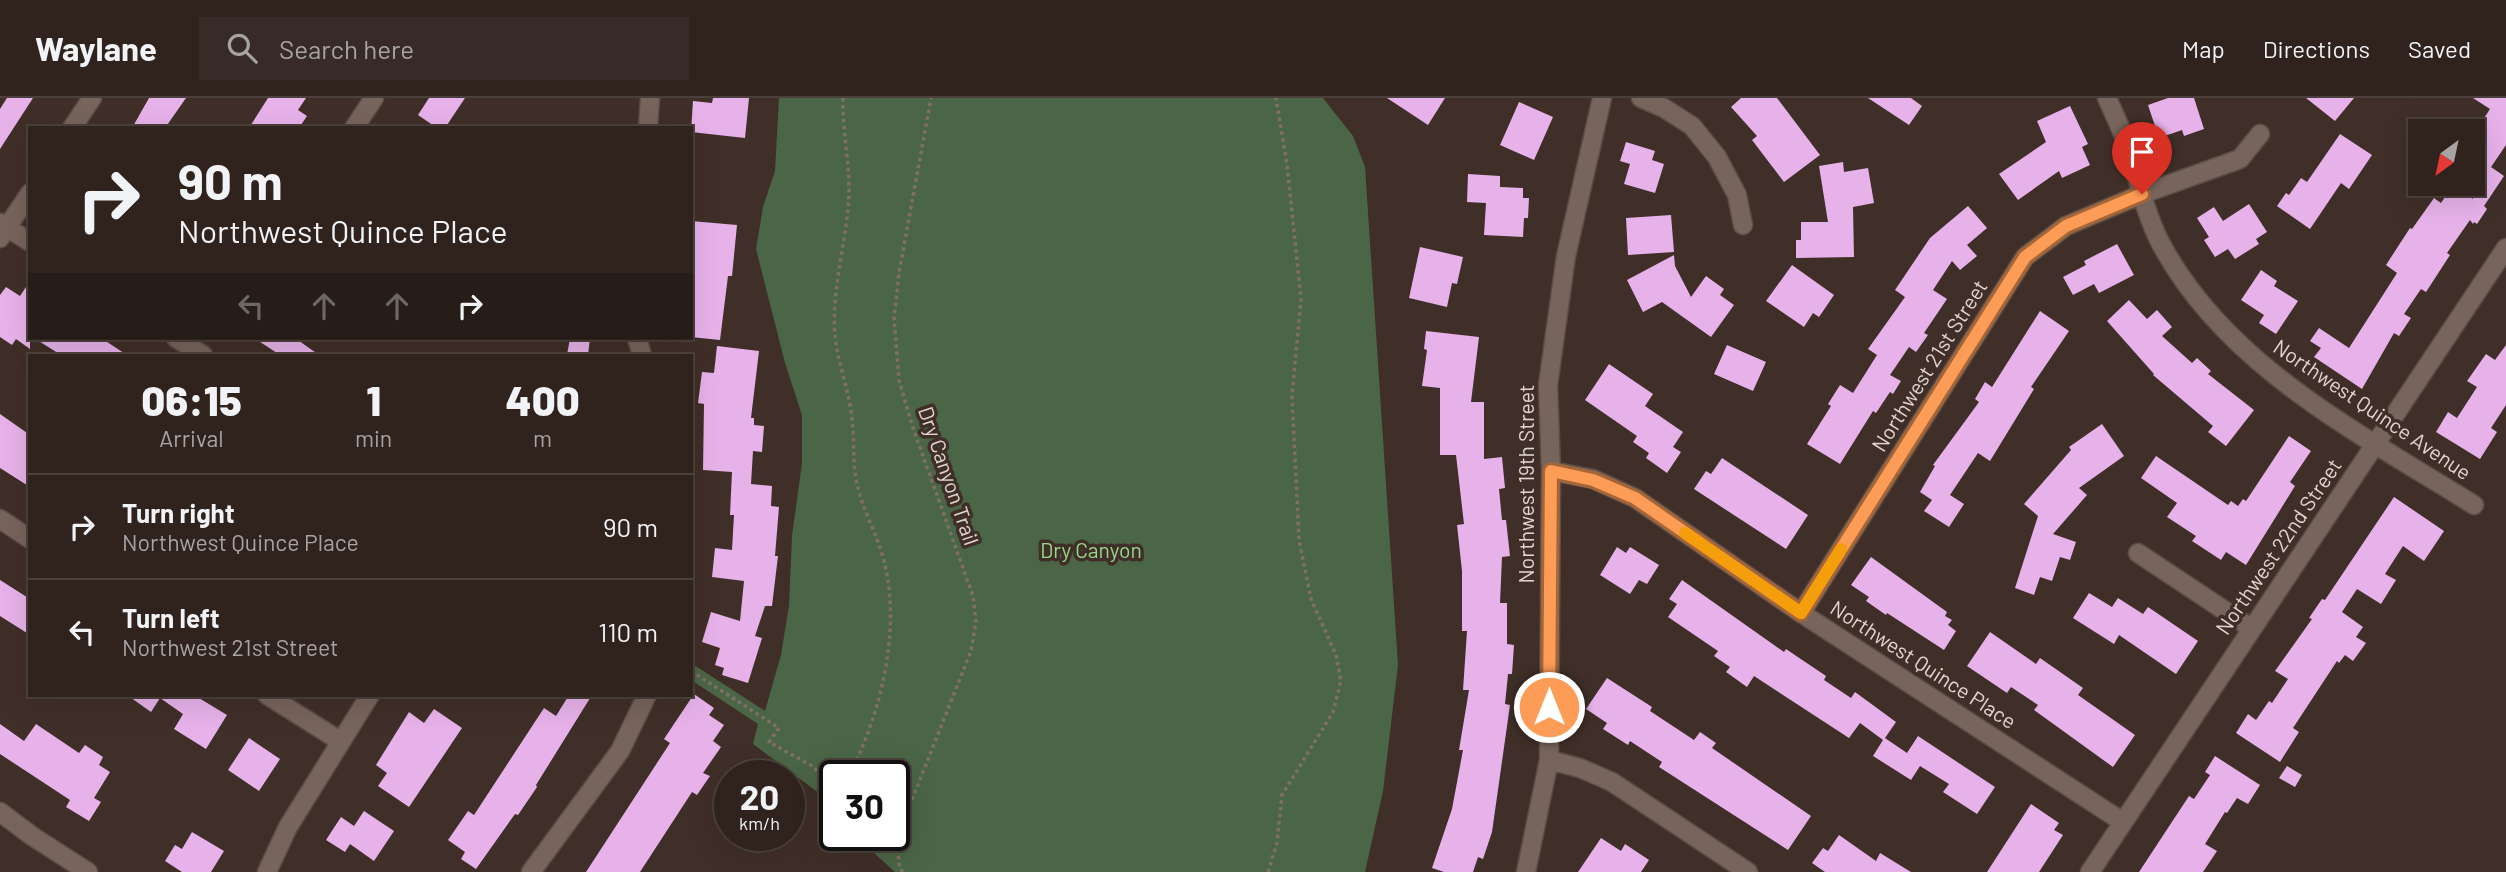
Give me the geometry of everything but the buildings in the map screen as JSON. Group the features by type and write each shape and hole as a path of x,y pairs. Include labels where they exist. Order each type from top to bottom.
{"street":[{"path":"73,126 92,98"},
{"path":"355,126 374,98"},
{"path":"648,126 650,98"},
{"name":"Northwest 19th Street","path":"1526,872 1549,760 1551,471 1548,385 1566,256 1602,98"},
{"path":"1641,98 1664,108 1692,126 1717,157 1737,195 1743,225"},
{"name":"Northwest Quince Avenue","path":"2107,98 2127,143 2160,242 2192,292 2227,334 2275,378 2474,506"},
{"name":"Northwest 21st Street","path":"1801,613 2025,257 2066,226 2142,194 2240,159 2260,134"},
{"path":"28,196 2,229 28,241"},
{"name":"Northwest 22nd Street","path":"2090,872 2506,248"},
{"path":"179,340 202,354"},
{"name":"Northwest Quince Place","path":"1551,471 1593,480 1635,498 1801,613 2123,822"},
{"path":"0,519 28,537"},
{"path":"2138,554 2251,628"},
{"path":"270,697 340,741"},
{"path":"267,872 288,827 369,697"},
{"path":"531,872 620,751 646,697"},
{"path":"1549,760 1580,768 1612,782 1748,872"},
{"path":"0,812 88,872"}],"path":[{"path":"843,98 842,127 849,192 835,311 835,338 852,417 856,483 883,555 890,595 889,637 879,699 857,760"},
{"name":"Dry Canyon Trail","path":"903,872 900,869 896,840 971,651 976,622 973,596 909,414 900,380 895,331 899,273 931,98"},
{"path":"1268,872 1277,843 1282,794 1333,712 1341,681 1336,655 1311,599 1299,540 1292,396 1301,299 1287,164 1276,98"},
{"path":"693,672 779,728 769,742 814,767 819,774"}],"green space":[{"name":"Dry Canyon","path":"779,98 1323,98 1353,136 1365,167 1398,665 1383,791 1365,872 895,872 872,851 910,851 910,760 819,760 819,793 805,783 805,760 775,760 753,744 758,724 693,681 693,664 765,711 781,655 789,606 792,536 802,463 802,415 785,363 756,249 763,207 775,171"}],"slow traffic":[{"path":"1685,533 1801,613 1841,549"}],"route":[{"path":"1549,707 1551,471 1593,480 1635,498 1801,613 2025,257 2066,226 2142,194"}]}
